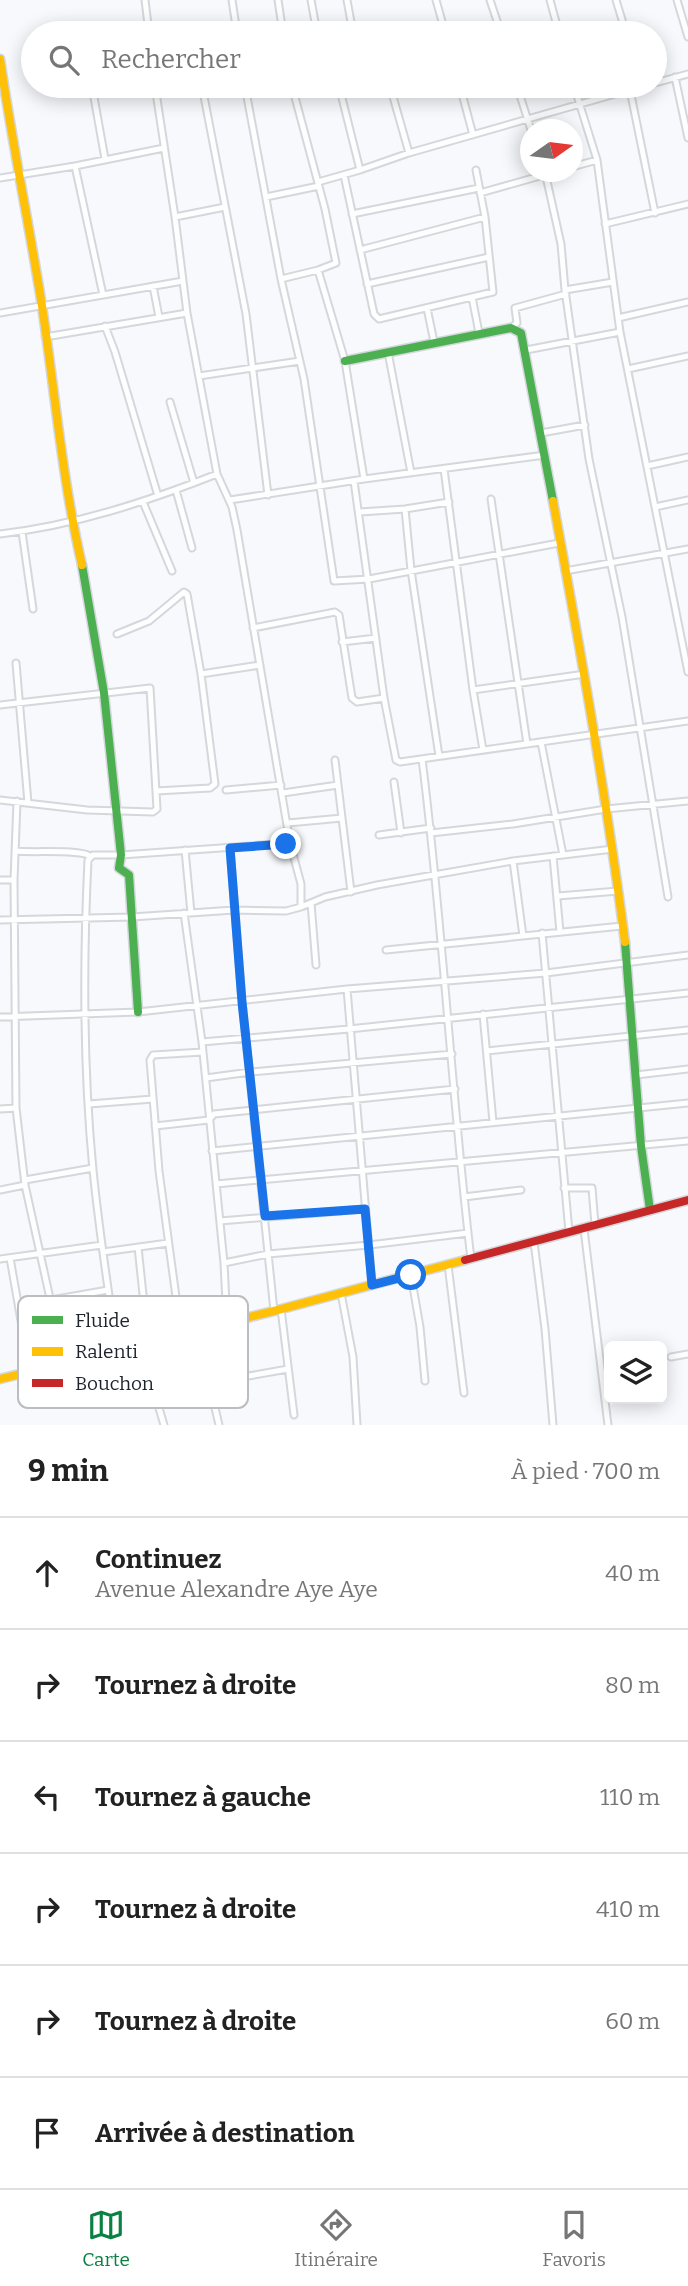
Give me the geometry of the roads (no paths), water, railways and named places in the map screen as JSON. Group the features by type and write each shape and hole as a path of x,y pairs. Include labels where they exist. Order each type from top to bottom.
{"street":[{"path":"145,0 148,21"},
{"path":"233,0 236,21"},
{"path":"278,0 281,21"},
{"path":"311,0 315,21"},
{"path":"347,0 351,21"},
{"path":"436,0 442,21"},
{"path":"490,0 497,21"},
{"path":"550,0 556,21"},
{"path":"616,0 622,21"},
{"path":"677,0 688,37"},
{"path":"0,59 4,123 19,175 42,308 72,523 104,693 121,855 120,870 129,876 138,1013"},
{"path":"667,79 688,74"},
{"path":"675,77 688,138"},
{"path":"94,98 104,159"},
{"path":"157,98 187,313 217,474 230,500 237,530 290,843 301,884 301,907"},
{"path":"204,98 254,368 268,495"},
{"path":"247,98 281,279 300,361 334,582 369,579 559,543"},
{"path":"281,279 336,263 295,98"},
{"path":"342,98 360,170"},
{"path":"393,98 409,153"},
{"path":"463,98 473,135"},
{"path":"521,98 528,119 603,98"},
{"path":"578,98 597,160 620,332 688,672"},
{"path":"632,98 654,213"},
{"path":"267,197 318,184 409,153 520,121"},
{"path":"0,178 164,148"},
{"path":"583,164 597,160"},
{"path":"75,166 103,295"},
{"path":"344,175 374,314 379,319 493,292 485,217 476,170"},
{"path":"352,214 480,191 520,180"},
{"path":"547,182 561,244 584,425 622,617 668,897"},
{"path":"605,224 688,204"},
{"path":"175,216 225,207"},
{"path":"360,250 485,217"},
{"path":"367,284 489,257"},
{"path":"318,270 345,361 364,479"},
{"path":"0,313 42,308 183,281"},
{"path":"345,361 511,328 517,323 515,308 565,292 613,282"},
{"path":"153,286 159,317"},
{"path":"472,297 479,333"},
{"path":"618,318 688,302"},
{"path":"426,308 434,342"},
{"path":"46,337 187,313"},
{"path":"105,326 158,496"},
{"path":"511,328 521,333 526,350 559,543 585,674 613,849 627,962 637,1107 650,1210"},
{"path":"526,350 620,332"},
{"path":"388,352 411,473"},
{"path":"628,369 688,355"},
{"path":"199,376 300,361"},
{"path":"170,402 194,483"},
{"path":"541,433 584,425"},
{"path":"230,500 545,455"},
{"path":"647,466 688,457"},
{"path":"444,469 472,690 484,750"},
{"path":"0,534 72,523 143,502 217,474"},
{"path":"354,481 384,698 396,760 400,762 688,721"},
{"path":"176,490 192,548"},
{"path":"491,499 527,744"},
{"path":"655,507 688,500"},
{"path":"143,502 172,571"},
{"path":"360,512 449,502"},
{"path":"405,509 411,570 439,756"},
{"path":"22,532 33,609"},
{"path":"565,571 688,549"},
{"path":"117,634 149,621 186,592 201,674 215,784 210,788 156,792"},
{"path":"253,628 335,612 339,615 352,698 357,702 384,698"},
{"path":"342,642 376,638"},
{"path":"16,663 28,803"},
{"path":"201,674 260,665"},
{"path":"472,690 585,674"},
{"path":"0,705 150,688 156,811 117,812 0,800"},
{"path":"541,742 563,855"},
{"path":"422,758 443,946 460,1162 471,1259"},
{"path":"335,760 351,892"},
{"path":"394,782 401,832"},
{"path":"226,790 281,785"},
{"path":"283,793 338,785"},
{"path":"17,801 14,880 16,1108 25,1182 50,1296"},
{"path":"379,835 688,801"},
{"path":"288,823 342,818"},
{"path":"15,852 121,855 290,843"},
{"path":"230,848 242,1002 268,1254 294,1415"},
{"path":"0,920 271,912 301,907 325,897 435,875 513,861 613,849"},
{"path":"185,850 187,913 206,1078 226,1296"},
{"path":"90,856 86,918 89,1104 93,1168 109,1296"},
{"path":"553,856 560,932"},
{"path":"513,861 523,936"},
{"path":"0,880 14,880"},
{"path":"558,897 618,891"},
{"path":"311,903 316,965"},
{"path":"386,950 622,926"},
{"path":"542,933 569,1232"},
{"path":"0,1017 138,1013 347,989 546,973 688,955"},
{"path":"347,989 372,1285"},
{"path":"202,1042 688,993"},
{"path":"482,1014 493,1122"},
{"path":"487,1051 688,1030"},
{"path":"176,1296 155,1126 151,1057 203,1052"},
{"path":"206,1078 452,1054"},
{"path":"635,1075 688,1069"},
{"path":"155,1126 209,1120 214,1114 254,1109 455,1090"},
{"path":"89,1104 153,1099"},
{"path":"212,1151 688,1103"},
{"path":"0,1109 16,1108"},
{"path":"216,1184 688,1141"},
{"path":"0,1190 93,1168"},
{"path":"565,1188 592,1188 595,1225"},
{"path":"464,1197 521,1190"},
{"path":"248,1318 688,1199"},
{"path":"220,1221 365,1209"},
{"path":"584,1228 608,1425"},
{"path":"224,1263 268,1254 468,1233"},
{"path":"534,1242 553,1425"},
{"path":"0,1259 168,1244"},
{"path":"138,1247 141,1296"},
{"path":"10,1258 18,1304"},
{"path":"448,1265 464,1393"},
{"path":"411,1275 425,1381"},
{"path":"74,1296 108,1290"},
{"path":"341,1293 354,1363 357,1425"},
{"path":"671,1357 688,1354"},
{"path":"248,1376 288,1369"},
{"path":"0,1377 18,1374"}]}
